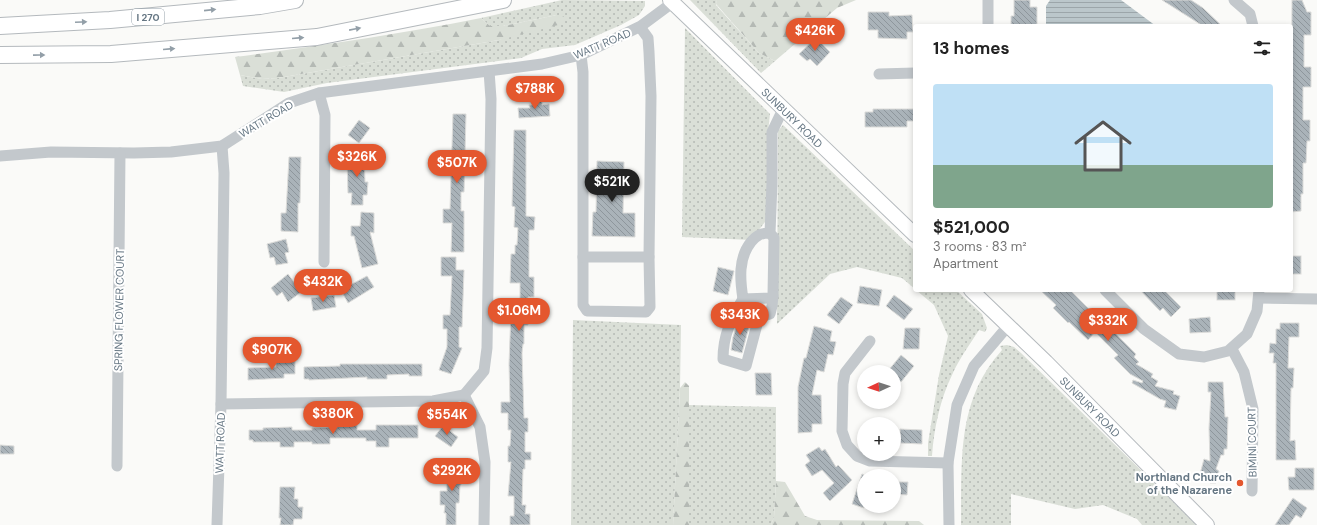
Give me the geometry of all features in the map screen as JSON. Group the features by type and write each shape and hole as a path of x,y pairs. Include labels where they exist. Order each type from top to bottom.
{"highway":[{"name":"I 270","path":"0,26 110,20 260,6 295,0"},
{"path":"0,55 111,54 317,36 503,0"}],"main road":[{"name":"SUNBURY ROAD","path":"671,1 913,233"},
{"name":"SUNBURY ROAD","path":"973,292 1046,362 1207,525"}],"street":[{"path":"988,0 988,24"},
{"path":"1234,0 1250,14 1252,24"},
{"name":"WATT ROAD","path":"217,525 221,404 224,173 222,146 289,103 319,93 542,64 580,54 640,27 671,1"},
{"path":"580,54 582,72 583,305 587,311 646,312 650,307 649,257 651,104 648,38 640,27"},
{"path":"221,404 433,401 464,395 484,371 487,348 491,99 489,71"},
{"path":"879,74 913,73"},
{"path":"319,93 325,115 324,262"},
{"path":"770,234 772,132 783,109"},
{"path":"0,156 51,152 171,152 222,146"},
{"name":"SPRING FLOWER COURT","path":"117,466 120,153"},
{"path":"762,233 770,234 774,238 773,296 770,314 759,317 746,314 743,308 744,299 741,283 742,256 755,237 762,233"},
{"path":"583,257 649,257"},
{"path":"1107,292 1144,329 1179,354 1204,357 1232,349 1247,334 1257,311 1259,294 1317,299"},
{"path":"744,299 771,298 773,296"},
{"path":"744,299 732,318 723,347 723,359 746,366 759,317"},
{"path":"948,525 948,463 957,405 974,366 1008,326"},
{"path":"870,341 844,373 842,432 847,445 857,456 870,461 948,463"},
{"name":"BIMINI COURT","path":"1232,349 1244,372 1253,409 1252,491"},
{"path":"464,395 480,427 485,462 484,525"}],"green space":[{"path":"562,0 645,1 645,6 639,15 621,25 575,45 542,49 521,58 327,83 284,92 243,86 240,75 262,79 278,78 499,40 557,15 503,26 490,26 481,18"},
{"path":"690,0 717,0 716,5 759,53 775,61 761,73"},
{"path":"717,0 856,0 837,8 775,61 759,53 716,4"},
{"path":"557,15 563,16 566,19 562,24 499,40 278,78 262,79 240,75 235,57 297,49 481,18 490,26 503,26"},
{"path":"685,28 770,114 768,132 767,209 765,222 751,240 682,237"},
{"path":"783,125 913,249 913,287 902,278 857,267 830,274 777,324 778,131"},
{"path":"918,292 958,292 982,314 987,328 985,332 979,330 958,363 944,394 938,414 932,456 928,456 928,443 939,375 948,336 934,305"},
{"path":"573,320 681,325 680,388 673,525 571,525"},
{"path":"1007,345 1014,347 1021,353 1197,525 1142,525 1137,519 1103,505 1075,509 1011,494 1011,525 961,525 962,455 969,411 976,390 987,370 1002,350 1000,346"},
{"path":"685,382 689,386 689,525 673,525 680,388"},
{"path":"689,405 776,407 776,481 774,517 771,525 689,525"},
{"path":"776,481 785,482 805,516 817,520 919,521 924,525 771,525 774,517"}],"shaded area":[{"path":"1050,0 1121,0 1153,24 1046,24 1046,6"}],"building":[{"path":"1014,0 1030,0 1030,7 1037,7 1037,24 1011,24 1011,16 1014,16"},
{"path":"1162,0 1191,0 1203,8 1220,24 1200,24"},
{"path":"1292,0 1302,0 1307,12 1311,12 1311,35 1304,35 1304,67 1311,67 1311,87 1303,87 1303,120 1310,120 1310,141 1307,141 1306,163 1303,163 1303,194 1301,194 1301,211 1293,212 1293,24"},
{"path":"868,12 889,12 889,16 912,15 913,32 907,32 907,39 878,38 878,30 868,30"},
{"path":"818,36 824,42 822,44 830,52 817,66 810,59 807,61 799,54"},
{"path":"542,99 542,105 549,104 550,116 519,118 518,108 530,108 529,105 532,105 531,100"},
{"path":"873,109 913,109 913,121 907,121 907,127 865,127 865,112 873,112"},
{"path":"453,114 466,114 464,192 461,192 461,211 464,211 464,252 451,252 452,223 443,223 443,209 450,209"},
{"path":"359,120 370,128 359,143 348,135"},
{"path":"514,130 526,130 526,216 535,217 534,230 529,230 529,277 534,277 534,297 528,297 528,325 524,325 524,344 522,353 524,418 528,418 528,432 525,432 525,452 531,452 531,460 525,460 525,469 523,469 522,505 526,505 525,514 530,514 530,525 510,525 510,516 514,516 514,496 508,496 511,462 508,462 508,446 510,446 511,430 508,430 508,413 501,413 501,402 510,402 509,364 511,311 515,312 515,303 520,303 520,283 510,283 511,254 515,254 518,228 514,227 515,207 512,206"},
{"path":"351,152 364,152 365,182 368,182 367,195 363,195 363,205 351,205 352,193 348,193 347,160 351,160"},
{"path":"289,157 301,157 298,232 281,231 281,213 286,213"},
{"path":"597,161 624,162 623,213 635,213 635,237 592,236 593,212 596,212"},
{"path":"361,212 374,213 374,233 370,232 378,264 362,268 354,236 351,236 351,226 360,226"},
{"path":"286,239 289,252 285,253 288,263 276,265 274,257 270,258 267,244"},
{"path":"1293,256 1301,256 1301,274 1293,274"},
{"path":"441,257 456,257 456,270 464,270 462,327 459,327 459,347 462,348 451,374 439,370 447,347 447,329 443,329 443,315 450,315 452,276 441,276"},
{"path":"718,267 734,271 728,295 713,291"},
{"path":"288,274 301,292 288,302 282,292 277,296 271,288"},
{"path":"367,276 374,287 348,303 342,292 351,287 350,285"},
{"path":"860,286 882,290 879,306 857,303"},
{"path":"1042,292 1072,292 1097,317 1094,319 1107,331 1110,328 1136,354 1134,357 1139,362 1136,364 1153,374 1151,377 1158,381 1155,386 1174,391 1173,394 1180,396 1176,410 1164,407 1166,401 1132,383 1133,380 1142,383 1143,381 1130,374 1114,358 1118,355 1095,332 1088,340 1069,322 1068,323 1053,308 1056,305"},
{"path":"1142,292 1166,292 1181,307 1171,317 1163,308 1160,311"},
{"path":"1217,292 1235,292 1235,300 1217,300"},
{"path":"334,295 336,307 313,311 311,298"},
{"path":"894,295 913,309 904,320 886,306"},
{"path":"841,297 853,305 839,324 827,315"},
{"path":"1210,317 1211,332 1190,333 1189,319"},
{"path":"739,320 750,323 742,353 731,350 733,337"},
{"path":"1280,323 1299,323 1299,337 1289,337 1288,368 1294,368 1293,388 1291,388 1290,441 1295,440 1296,460 1276,460 1276,363 1273,363 1274,353 1269,353 1270,343 1276,344 1276,329 1280,329"},
{"path":"814,326 832,331 830,341 836,342 833,355 828,354 824,372 817,370 812,395 821,395 822,424 812,424 812,432 798,433 798,387 804,358 806,358"},
{"path":"905,328 920,328 919,349 903,349"},
{"path":"901,355 914,366 901,382 901,365 893,365"},
{"path":"295,361 295,374 284,374 284,378 248,380 248,368 276,367 276,362"},
{"path":"340,364 422,364 422,376 409,376 409,374 387,375 387,379 367,379 367,377 304,379 304,367 340,366"},
{"path":"755,373 771,373 772,395 756,395"},
{"path":"1208,382 1223,382 1225,417 1228,417 1227,449 1224,449 1224,455 1221,455 1216,469 1219,471 1216,483 1210,483 1210,481 1206,480 1207,477 1200,474 1204,459 1210,461 1209,428 1211,392 1208,392"},
{"path":"338,425 357,425 357,430 376,430 376,425 418,425 418,438 389,438 389,447 376,447 376,441 366,441 366,438 330,438 330,444 294,442 294,447 280,447 280,442 253,442 253,440 249,440 249,430 292,427 292,430 312,430 312,428 338,427"},
{"path":"443,426 458,437 451,447 435,436"},
{"path":"901,429 922,430 922,444 901,443"},
{"path":"0,445 14,446 14,454 0,454"},
{"path":"819,447 822,451 825,449 836,467 838,465 852,480 830,501 823,493 834,483 822,470 812,476 805,465 810,461 806,455"},
{"path":"449,461 461,462 461,485 459,503 456,503 456,525 446,525 446,513 444,513 445,505 440,505 440,491 447,491 447,467"},
{"path":"1295,468 1314,468 1314,490 1289,490 1288,477 1295,477"},
{"path":"901,482 908,482 907,495 901,495"},
{"path":"280,487 295,487 294,499 298,499 298,507 303,507 302,519 294,519 293,525 280,525"},
{"path":"857,489 857,506 852,504"},
{"path":"1293,498 1307,508 1301,518 1296,515 1289,525 1275,525"}],"place":[{"name":"Northland Church of the Nazarene","path":"1240,483"}]}
